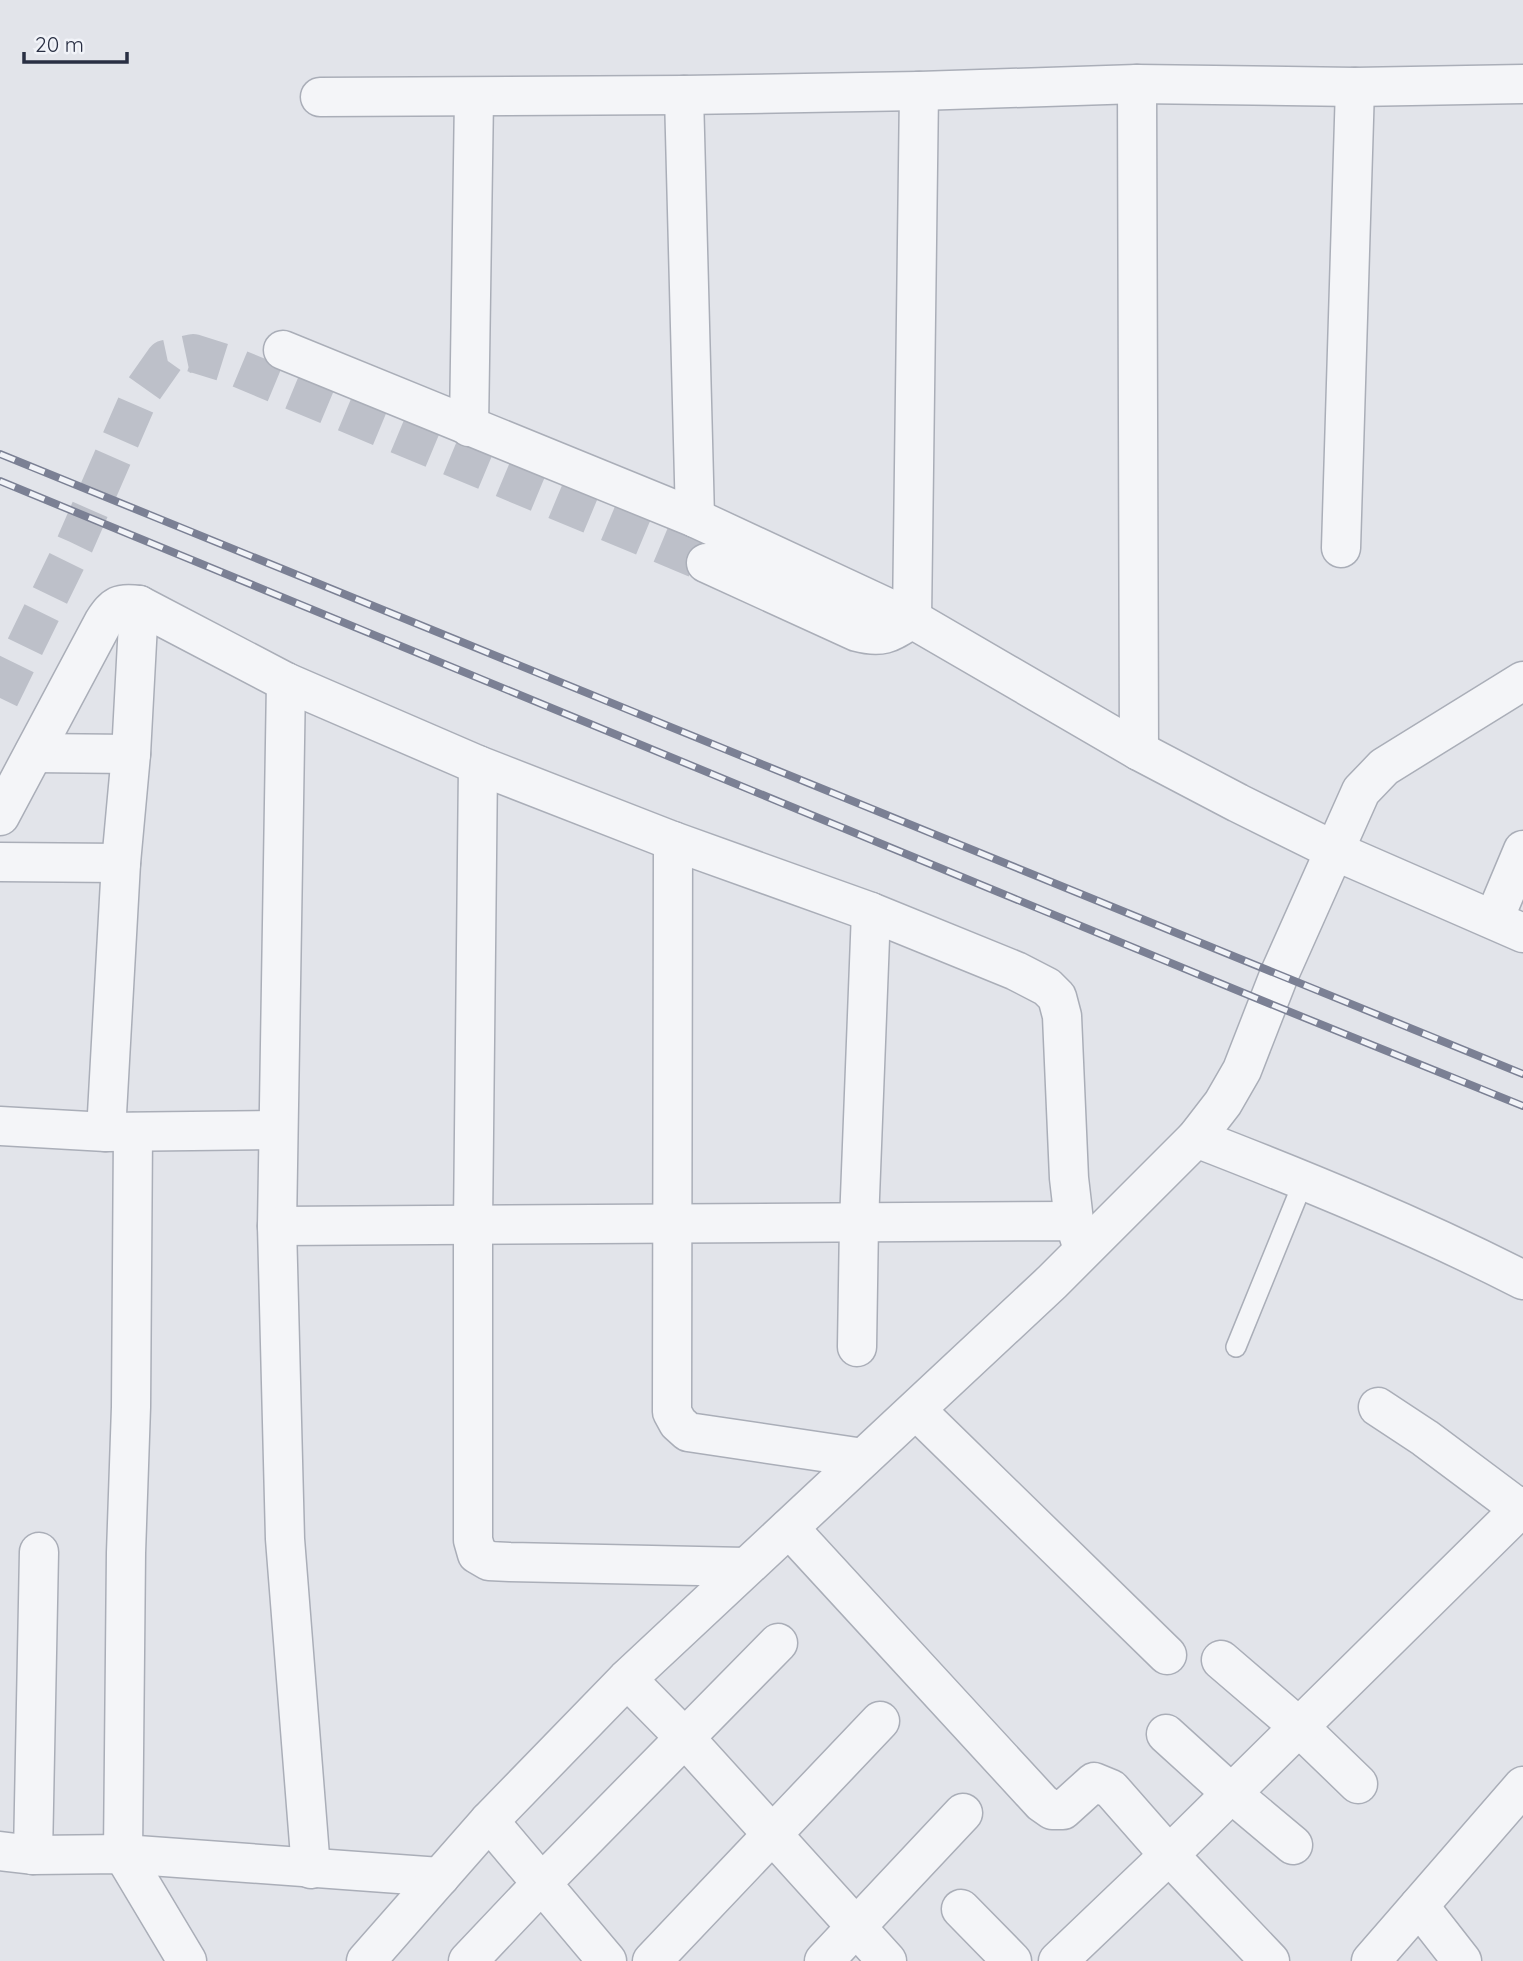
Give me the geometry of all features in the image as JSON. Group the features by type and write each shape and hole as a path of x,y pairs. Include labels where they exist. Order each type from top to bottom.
{"street":[{"path":"320,97 684,95 1137,84 1355,88 1523,84"},
{"path":"1137,84 1139,751"},
{"path":"1342,548 1355,88"},
{"path":"912,619 919,91"},
{"path":"684,95 695,518"},
{"path":"468,426 474,97"},
{"path":"283,350 695,518 912,619 1139,751 1335,851 1508,926 1523,850"},
{"path":"706,563 856,632 873,636 888,634 912,619"},
{"path":"0,816 104,621 114,607 126,603 139,605 286,682 478,765 673,841 871,912 1016,971 1047,987 1056,996 1062,1016 1069,1178 1079,1236"},
{"path":"139,605 131,754 121,863 120,1132 131,1407 122,1854 187,1961"},
{"path":"366,1961 489,1821 627,1679 916,1410 1079,1236 1196,1138 1223,1103 1242,1070 1279,975 1361,791 1384,767 1523,681"},
{"path":"286,682 277,1226 285,1539 312,1869"},
{"path":"34,753 131,754"},
{"path":"478,765 472,1540 477,1554 489,1561 746,1567"},
{"path":"673,841 672,1412 678,1423 688,1432 863,1458"},
{"path":"0,862 121,863"},
{"path":"857,1347 871,912"},
{"path":"0,1126 120,1132 278,1130"},
{"path":"1196,1138 1304,1180 1523,1280"},
{"path":"277,1226 859,1223 1079,1236"},
{"path":"1058,1961 1169,1856 1522,1507 1378,1407"},
{"path":"916,1410 1167,1655"},
{"path":"789,1528 1042,1803 1052,1810 1063,1810 1094,1782 1111,1789 1169,1856 1270,1961"},
{"path":"39,1552 16,1853 122,1854 440,1877"},
{"path":"468,1961 778,1643"},
{"path":"1221,1660 1299,1727 1358,1784"},
{"path":"627,1679 684,1737 887,1961"},
{"path":"652,1961 880,1721"},
{"path":"1166,1734 1293,1845"},
{"path":"1371,1961 1523,1786"},
{"path":"824,1961 963,1813"},
{"path":"489,1821 607,1961"},
{"path":"1419,1906 1462,1961"},
{"path":"961,1909 1012,1961"}],"lane":[{"path":"1236,1347 1304,1180"}],"tunnel":[{"path":"0,698 75,544 141,393 165,359 193,353 228,364 706,563"}],"railway":[{"path":"0,454 1523,1074"},
{"path":"0,481 1523,1106"}]}
